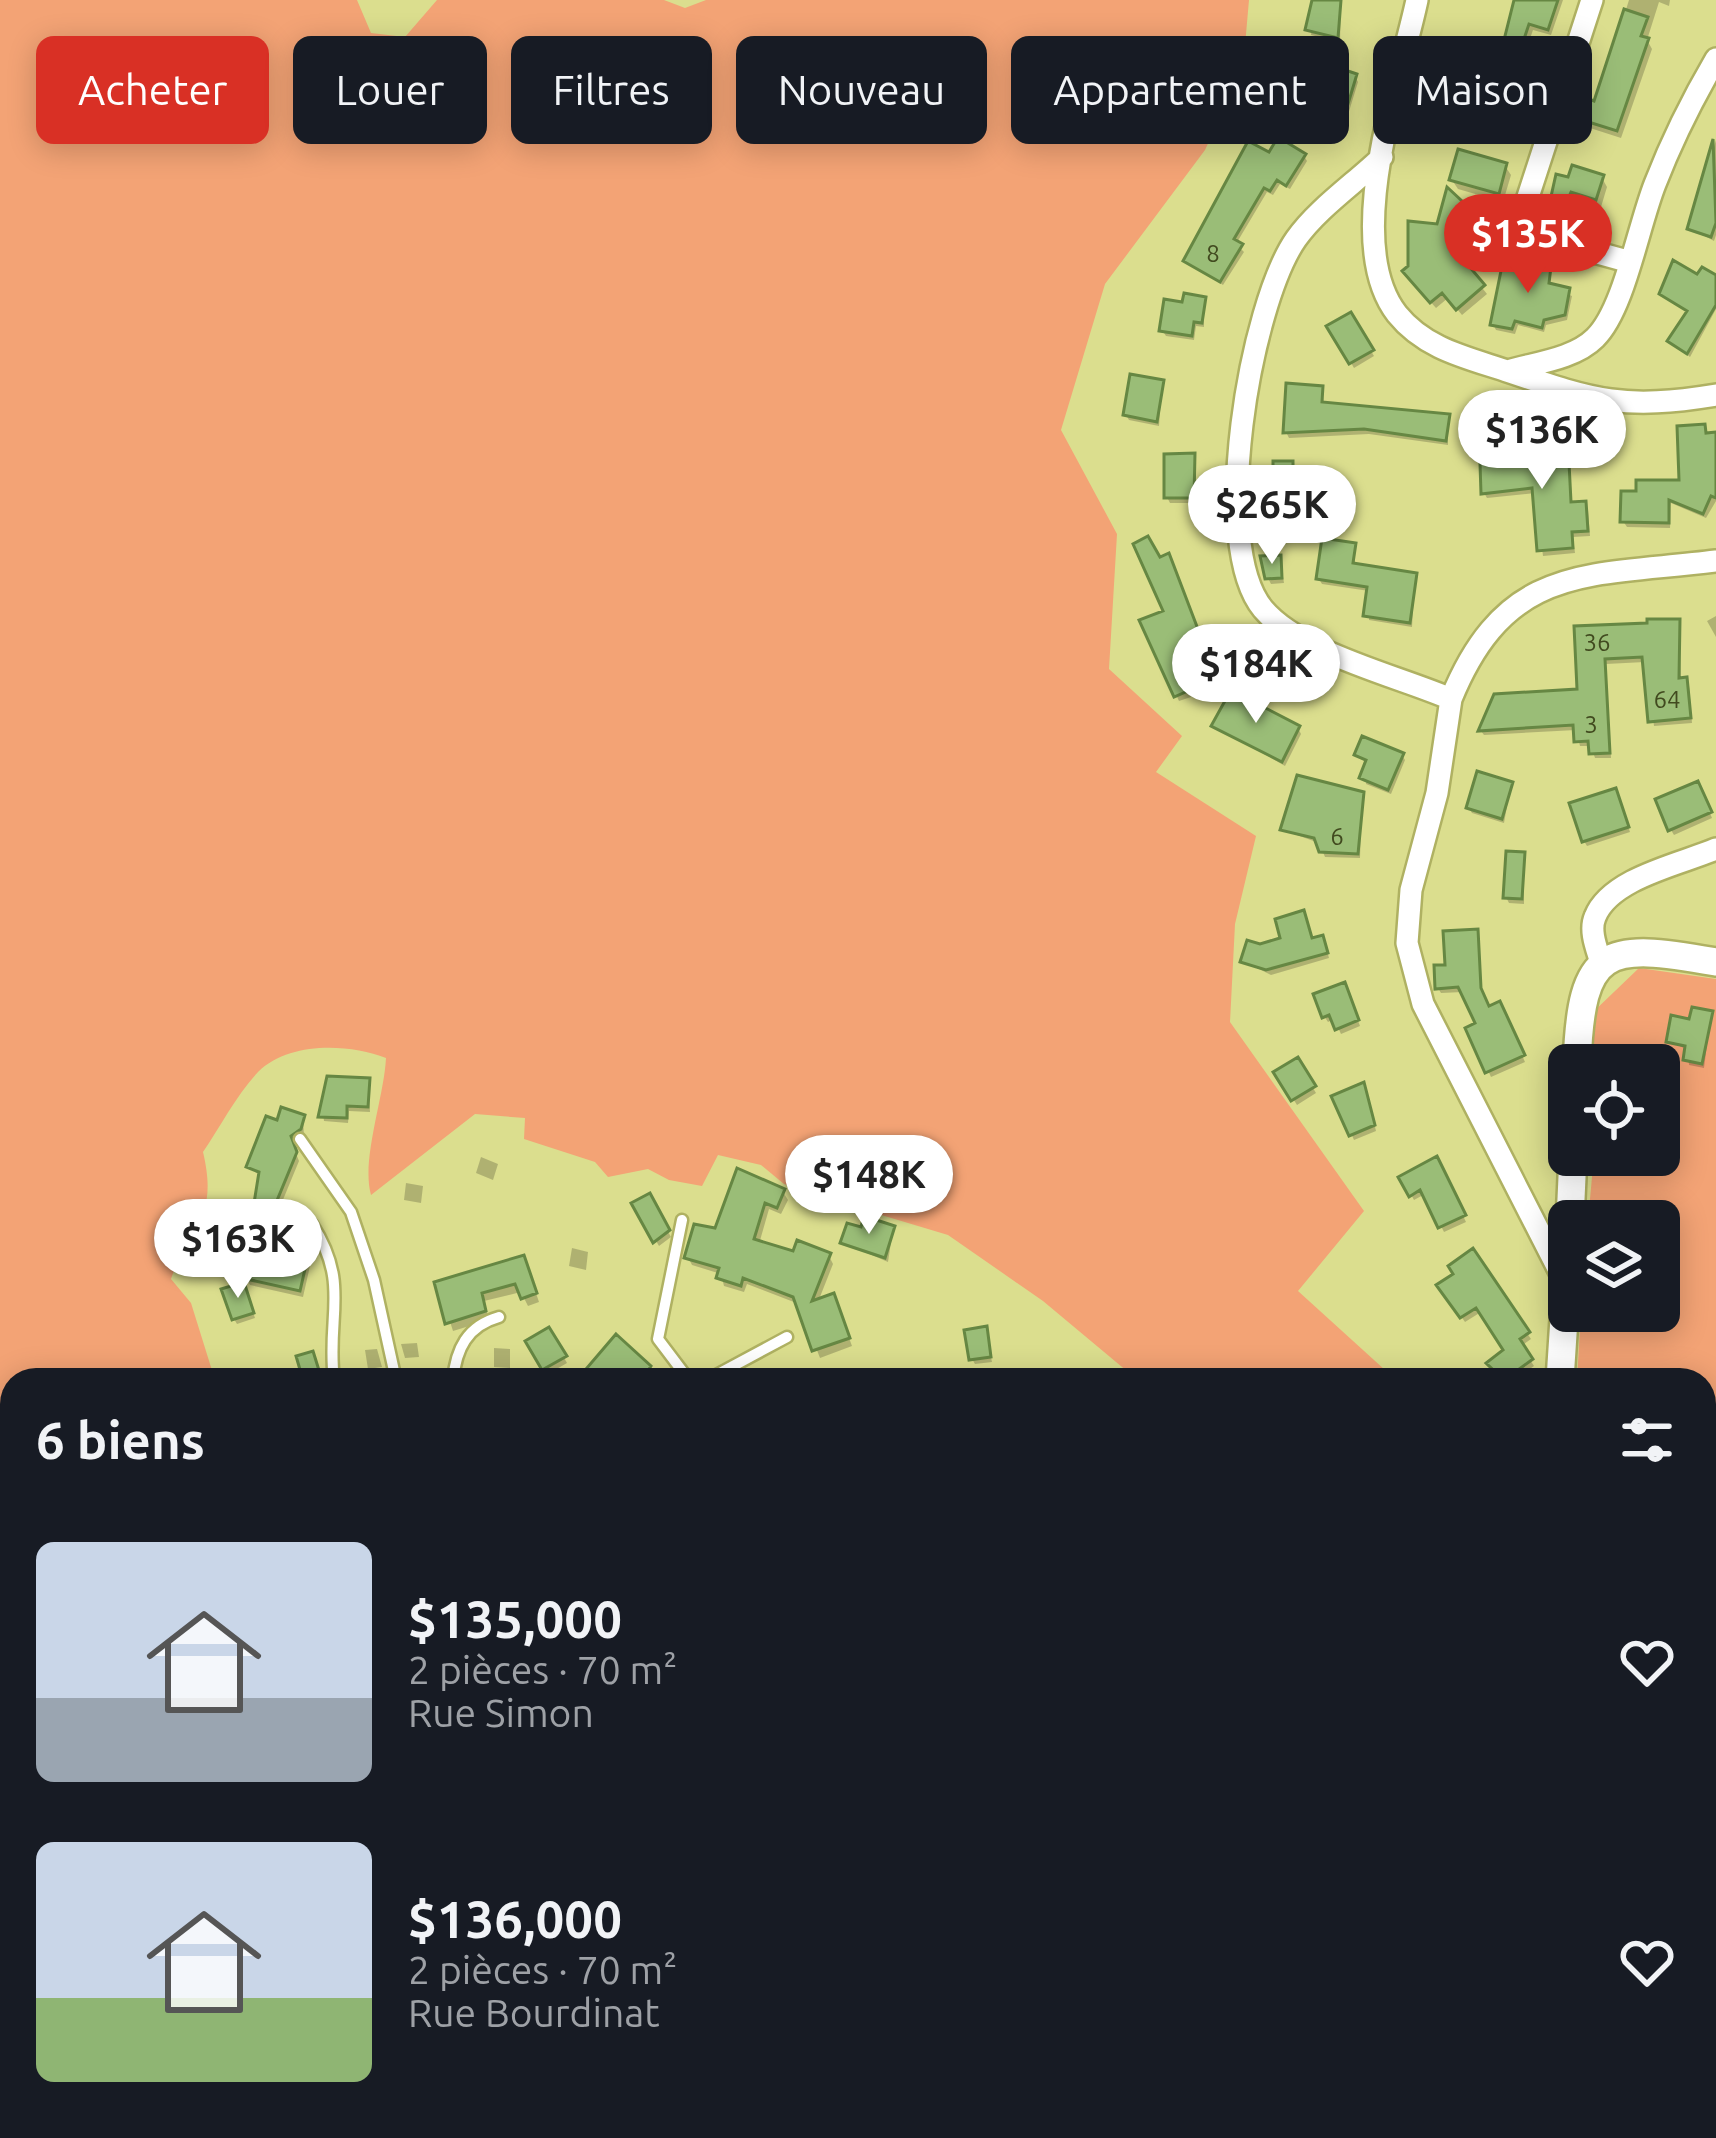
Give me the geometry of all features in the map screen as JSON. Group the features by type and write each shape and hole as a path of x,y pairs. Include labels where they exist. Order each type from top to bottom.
{"street":[{"path":"1417,0 1382,157 1376,260 1396,312 1438,348 1627,406 1716,394"},
{"path":"1592,0 1527,200 1543,238 1627,261"},
{"path":"1508,371 1591,343 1615,314 1627,261 1686,110 1716,59"},
{"path":"1382,157 1296,239 1265,312 1238,438 1240,545 1262,608 1310,644 1451,699"},
{"path":"1548,1249 1423,1004 1407,943 1411,890 1437,793 1451,699 1486,630 1515,604 1580,576 1716,561"},
{"path":"1601,963 1593,936 1595,916 1620,888 1716,849"},
{"path":"1577,1044 1578,1011 1586,984 1601,963 1622,952 1657,951 1716,962"},
{"path":"1561,1368 1564,1332"}],"lane":[{"path":"300,1139 351,1212 374,1280 393,1368"},
{"path":"680,1368 658,1340 682,1220"},
{"path":"312,1224 330,1252 337,1278 334,1368"},
{"path":"454,1368 456,1348 484,1321 500,1317"},
{"path":"729,1368 787,1337"}],"shaded area":[{"path":"0,0 357,0 371,33 396,36 293,36 293,144 487,144 487,36 406,36 437,0 664,0 685,8 706,0 1249,0 1246,36 1011,36 1011,144 1208,144 1105,284 1061,430 1117,534 1109,669 1182,736 1156,772 1256,836 1235,924 1230,1022 1364,1211 1298,1291 1383,1368 1123,1368 1043,1301 948,1235 818,1196 784,1184 761,1165 718,1155 702,1186 669,1180 648,1169 608,1177 595,1162 524,1139 525,1118 475,1114 371,1195 369,1164 386,1058 320,1048 286,1055 258,1072 203,1152 205,1207 171,1279 191,1303 211,1368 0,1368"},
{"path":"1639,968 1716,979 1716,1368 1578,1368 1580,1332 1680,1332 1680,1200 1590,1200 1592,1176 1680,1176 1680,1044 1590,1044 1590,1015"}],"building":[{"path":"1312,0 1341,0 1338,36 1305,30"},
{"path":"1514,0 1558,0 1548,30 1529,24 1525,36 1505,36"},
{"path":"1624,9 1648,17 1641,36 1649,38 1617,131 1592,123 1594,101"},
{"path":"1349,71 1357,74 1349,101"},
{"path":"1713,139 1716,223 1711,237 1687,229"},
{"path":"1246,144 1269,152 1274,144 1290,144 1306,154 1286,186 1277,180 1270,191 1264,188 1234,239 1243,244 1220,282 1183,261"},
{"path":"1458,149 1507,163 1499,194 1449,180"},
{"path":"1572,165 1604,175 1596,200 1571,192 1568,199 1608,222 1605,229 1548,210 1556,174 1568,177"},
{"path":"1447,187 1492,229 1462,231 1457,252 1485,285 1456,310 1442,293 1430,303 1402,271 1408,266 1408,221 1437,224"},
{"path":"1524,260 1551,267 1549,283 1570,288 1565,315 1544,320 1542,328 1515,321 1512,329 1490,325 1503,261 1523,265"},
{"path":"1673,260 1697,274 1702,267 1716,275 1716,305 1687,354 1667,341 1687,311 1659,294"},
{"path":"1184,293 1206,297 1202,323 1194,322 1192,336 1159,331 1164,299 1182,302"},
{"path":"1351,312 1374,350 1349,364 1326,326"},
{"path":"1130,374 1164,380 1157,422 1123,415"},
{"path":"1286,383 1323,386 1322,402 1450,414 1446,441 1364,429 1283,433"},
{"path":"1705,424 1706,433 1716,432 1716,498 1711,496 1703,514 1669,500 1669,523 1620,522 1621,491 1636,491 1636,480 1679,480 1677,426"},
{"path":"1568,443 1571,502 1586,501 1588,531 1572,532 1573,548 1537,551 1532,488 1481,494 1480,463 1525,458 1524,447"},
{"path":"1195,453 1194,498 1164,498 1164,454"},
{"path":"1273,461 1293,461 1293,485 1328,486 1327,511 1254,504 1255,474 1273,474"},
{"path":"1148,536 1160,557 1169,553 1207,653 1179,664 1190,690 1174,697 1139,620 1163,611 1133,544"},
{"path":"1322,538 1356,543 1353,563 1417,573 1410,623 1363,616 1367,587 1316,579"},
{"path":"1281,555 1282,578 1265,579 1260,556"},
{"path":"1647,619 1680,619 1679,678 1687,677 1691,718 1648,722 1642,657 1605,659 1610,753 1589,754 1588,741 1574,742 1573,725 1478,731 1494,694 1577,689 1574,626 1647,623"},
{"path":"1231,690 1300,726 1282,762 1211,726"},
{"path":"1362,736 1404,753 1388,790 1359,778 1366,760 1354,755"},
{"path":"1477,771 1513,782 1502,819 1466,808"},
{"path":"1297,775 1364,792 1358,854 1319,852 1314,838 1280,830"},
{"path":"1698,781 1712,812 1668,831 1655,799"},
{"path":"1616,788 1629,827 1582,842 1569,803"},
{"path":"1506,851 1525,852 1522,899 1503,898"},
{"path":"1304,910 1312,938 1323,935 1328,953 1266,970 1240,962 1247,940 1260,944 1280,938 1275,919"},
{"path":"1478,929 1481,988 1489,1006 1500,1001 1525,1055 1485,1073 1465,1028 1475,1023 1458,987 1435,989 1434,965 1445,965 1443,931"},
{"path":"1345,982 1359,1020 1335,1030 1329,1015 1322,1018 1313,994"},
{"path":"1692,1007 1713,1011 1702,1064 1683,1060 1685,1046 1666,1042 1671,1015 1689,1019"},
{"path":"1298,1057 1316,1086 1291,1101 1273,1072"},
{"path":"327,1076 370,1078 368,1107 347,1106 347,1118 318,1117"},
{"path":"1364,1082 1375,1125 1349,1136 1331,1096"},
{"path":"281,1107 305,1115 301,1129 291,1136 297,1152 276,1203 291,1206 284,1241 310,1247 300,1291 242,1278 259,1172 246,1167 266,1116 277,1120"},
{"path":"1437,1156 1466,1215 1438,1228 1420,1190 1409,1197 1398,1177"},
{"path":"737,1168 785,1189 777,1208 765,1203 754,1239 793,1251 797,1240 831,1253 812,1301 834,1293 850,1338 812,1351 793,1297 743,1278 741,1286 716,1278 719,1268 684,1258 694,1224 715,1228"},
{"path":"650,1193 670,1230 653,1243 631,1203"},
{"path":"864,1216 895,1226 885,1258 840,1243 847,1223 861,1227"},
{"path":"1473,1248 1530,1332 1520,1339 1533,1359 1521,1368 1491,1368 1486,1363 1503,1350 1476,1308 1460,1318 1436,1285 1453,1274 1448,1266"},
{"path":"524,1255 537,1293 521,1299 515,1284 482,1293 486,1311 445,1324 434,1282"},
{"path":"244,1282 254,1313 232,1320 221,1289"},
{"path":"987,1326 991,1357 969,1360 964,1330"},
{"path":"549,1327 567,1356 541,1368 525,1341"},
{"path":"616,1334 651,1366 650,1368 587,1368"},
{"path":"313,1351 318,1368 300,1368 296,1356"}]}
